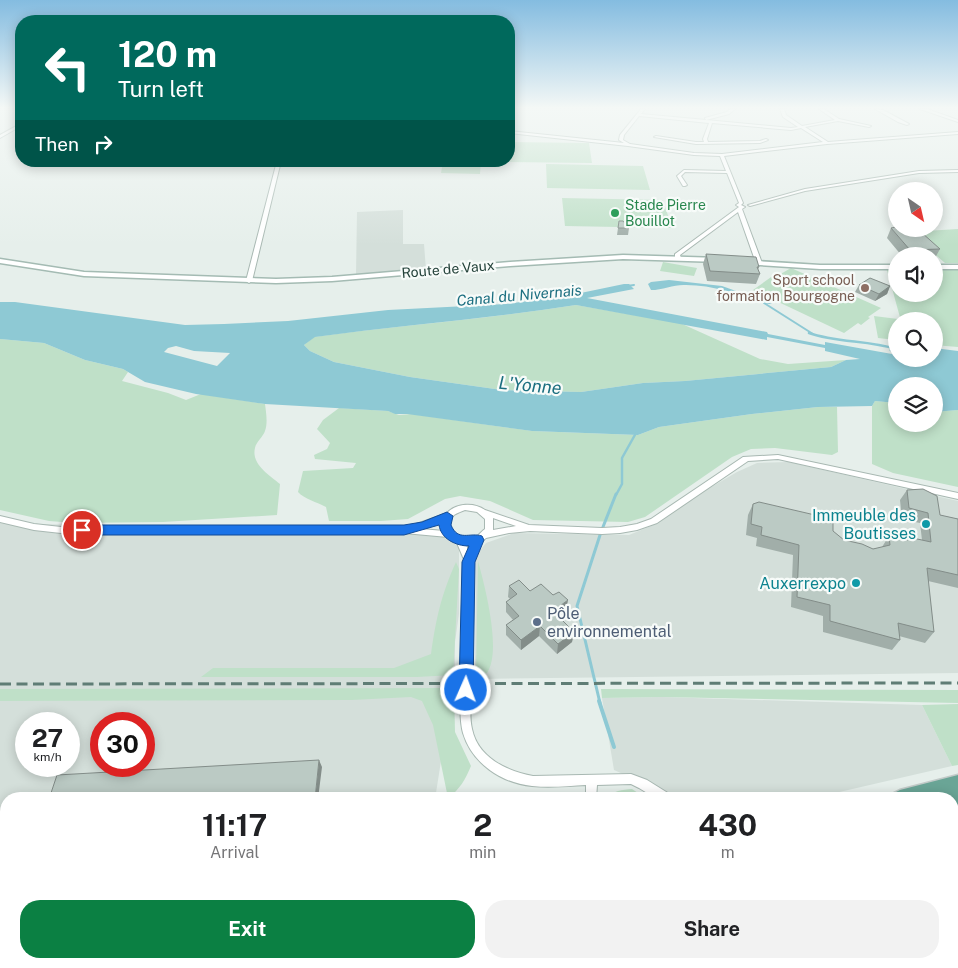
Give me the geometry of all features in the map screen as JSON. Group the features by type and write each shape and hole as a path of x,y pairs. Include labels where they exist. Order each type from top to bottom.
{"main road":[{"path":"927,792 958,784"}],"street":[{"path":"722,154 759,263"},
{"path":"249,281 278,167"},
{"path":"685,185 679,176 684,171 729,172"},
{"path":"678,258 676,255 741,207 805,190 916,173 958,171"},
{"name":"Route de Vaux","path":"0,261 84,274 249,281 332,279 556,261 642,257 838,267 888,267"},
{"path":"943,267 958,267"},
{"path":"460,541 512,529 630,529 648,524 746,459 758,457 778,457 958,496"},
{"path":"404,530 424,526 465,507 533,528"},
{"path":"469,562 490,524 485,513"},
{"path":"447,516 445,525 448,534"},
{"path":"0,519 34,527 61,530 404,530 448,534 460,541 469,562 467,728 469,736 482,756 497,771 511,777 527,780 631,779 651,792"},
{"path":"591,792 592,779"}],"shaded area":[{"path":"403,210 403,244 424,244 426,270 356,275 357,212"},
{"path":"789,462 958,501 958,673 475,679 476,555 486,543 514,533 629,535 656,524 689,500 737,472 757,463"},
{"path":"0,523 372,532 436,529 459,547 459,614 455,642 455,673 436,792 0,792"},
{"path":"662,697 922,705 952,766 839,792 663,792 614,770 602,698"}],"green space":[{"path":"515,154 591,154 592,163 515,162"},
{"path":"546,164 643,166 650,190 547,188"},
{"path":"442,167 481,167 480,174 441,173"},
{"name":"Stade Pierre Bouillot","path":"562,198 663,200 672,228 565,226"},
{"path":"958,229 958,263 945,263 943,261 943,247 926,247 916,238 942,238 943,230"},
{"path":"663,262 697,268 694,276 660,271"},
{"path":"791,268 881,308 868,317 870,318 861,325 858,323 844,333 753,290 774,275 777,276"},
{"path":"943,269 958,270 958,347 943,346 943,312 899,312 896,302 943,302"},
{"path":"576,305 680,323 760,359 788,364 846,360 831,367 685,381 643,383 581,392 502,390 410,377 334,362 310,351 304,345 314,337"},
{"path":"874,316 888,318 888,339 878,338"},
{"path":"0,339 44,343 85,360 123,369 128,372 122,381 168,393 186,400 201,394 265,404 266,428 256,446 254,454 262,469 280,484 277,515 163,522 75,523 49,521 0,510"},
{"path":"875,401 888,402 888,432 943,432 943,411 958,410 958,487 893,473 872,464 872,406"},
{"path":"818,407 837,407 838,452 832,455 775,448 751,449 732,457 645,517 628,522 533,520 490,501 460,496 445,499 408,519 329,521 326,507 307,499 298,492 303,471 353,468 356,463 315,459 314,455 327,449 330,443 317,429 323,420 339,408 388,411 399,415 412,414 532,431 638,435 659,427"},
{"path":"478,561 491,618 493,650 487,673 476,675"},
{"path":"456,562 459,569 453,675 417,677 201,677 213,668 394,668 431,654 440,607 446,585"},
{"path":"454,688 455,732 471,766 467,776 456,791 447,792 433,725 422,701 411,697 352,700 0,701 0,689"},
{"path":"601,689 958,690 958,703 662,697 602,698"},
{"path":"958,704 958,765 952,766 922,705"},
{"path":"632,789 636,792 615,792"}],"water":[{"path":"669,280 722,286 772,304 727,291 696,285 673,286 651,290 648,284"},
{"path":"629,284 634,289 587,298 767,332 768,334 825,345 825,342 888,353 888,367 943,367 943,349 958,351 958,410 943,411 943,377 888,377 888,402 875,401 872,406 818,407 752,414 659,427 638,435 532,431 395,414 388,411 265,404 196,394 145,382 123,369 85,360 44,343 0,339 0,302 15,302 185,325 288,321 388,310 506,304 571,295","holes":["576,305 767,340 767,337 825,348 825,351 860,359 846,360 831,367 685,381 643,383 581,392 502,390 410,377 334,362 310,351 304,345 315,337","176,346 194,351 230,353 217,366 164,352 168,348"]}],"building":[{"path":"619,221 623,221 629,228 618,228"},
{"path":"900,238 928,238 938,247 907,247"},
{"path":"706,254 756,257 760,274 710,271"},
{"path":"870,278 888,285 888,287 879,294 859,285"},
{"name":"Auxerrexpo","path":"923,489 937,496 940,515 958,519 958,575 927,568 934,632 898,623 900,640 830,621 830,605 797,597 799,545 761,535 762,527 751,524 753,504 759,502 815,515 815,518 833,522 833,531 844,540 862,544 873,549 890,545 889,536 908,540 908,537 931,542 928,513 909,508 907,490"},
{"name":"Pôle environnemental","path":"519,580 530,591 541,584 553,595 559,592 568,600 553,611 574,632 558,644 540,626 521,640 506,625 519,616 506,602 517,594 509,586"},
{"path":"319,760 316,792 51,792 56,777 80,777 80,774 90,773 90,777 155,777 155,769"}],"waterway":[{"path":"627,286 634,285"},
{"path":"764,303 813,334"},
{"path":"809,333 888,347"},
{"path":"616,495 622,484 622,458 636,433"},
{"path":"600,703 577,606 601,532 616,494"},
{"path":"599,701 614,747"}],"railway":[{"path":"0,684 958,683"}],"place":[{"name":"Stade Pierre Bouillot","path":"615,213"},
{"name":"Sport school formation Bourgogne","path":"865,288"},
{"name":"Immeuble des Boutisses","path":"926,524"},
{"name":"Auxerrexpo","path":"856,583"},
{"name":"Pôle environnemental","path":"537,622"}],"route":[{"path":"82,530 404,530 424,526 447,516 445,521 446,530 453,538 466,542 478,540 469,562 466,690"}],"water label":[{"name":"Canal du Nivernais","path":"519,295"},
{"name":"L'Yonne","path":"530,385"}]}
